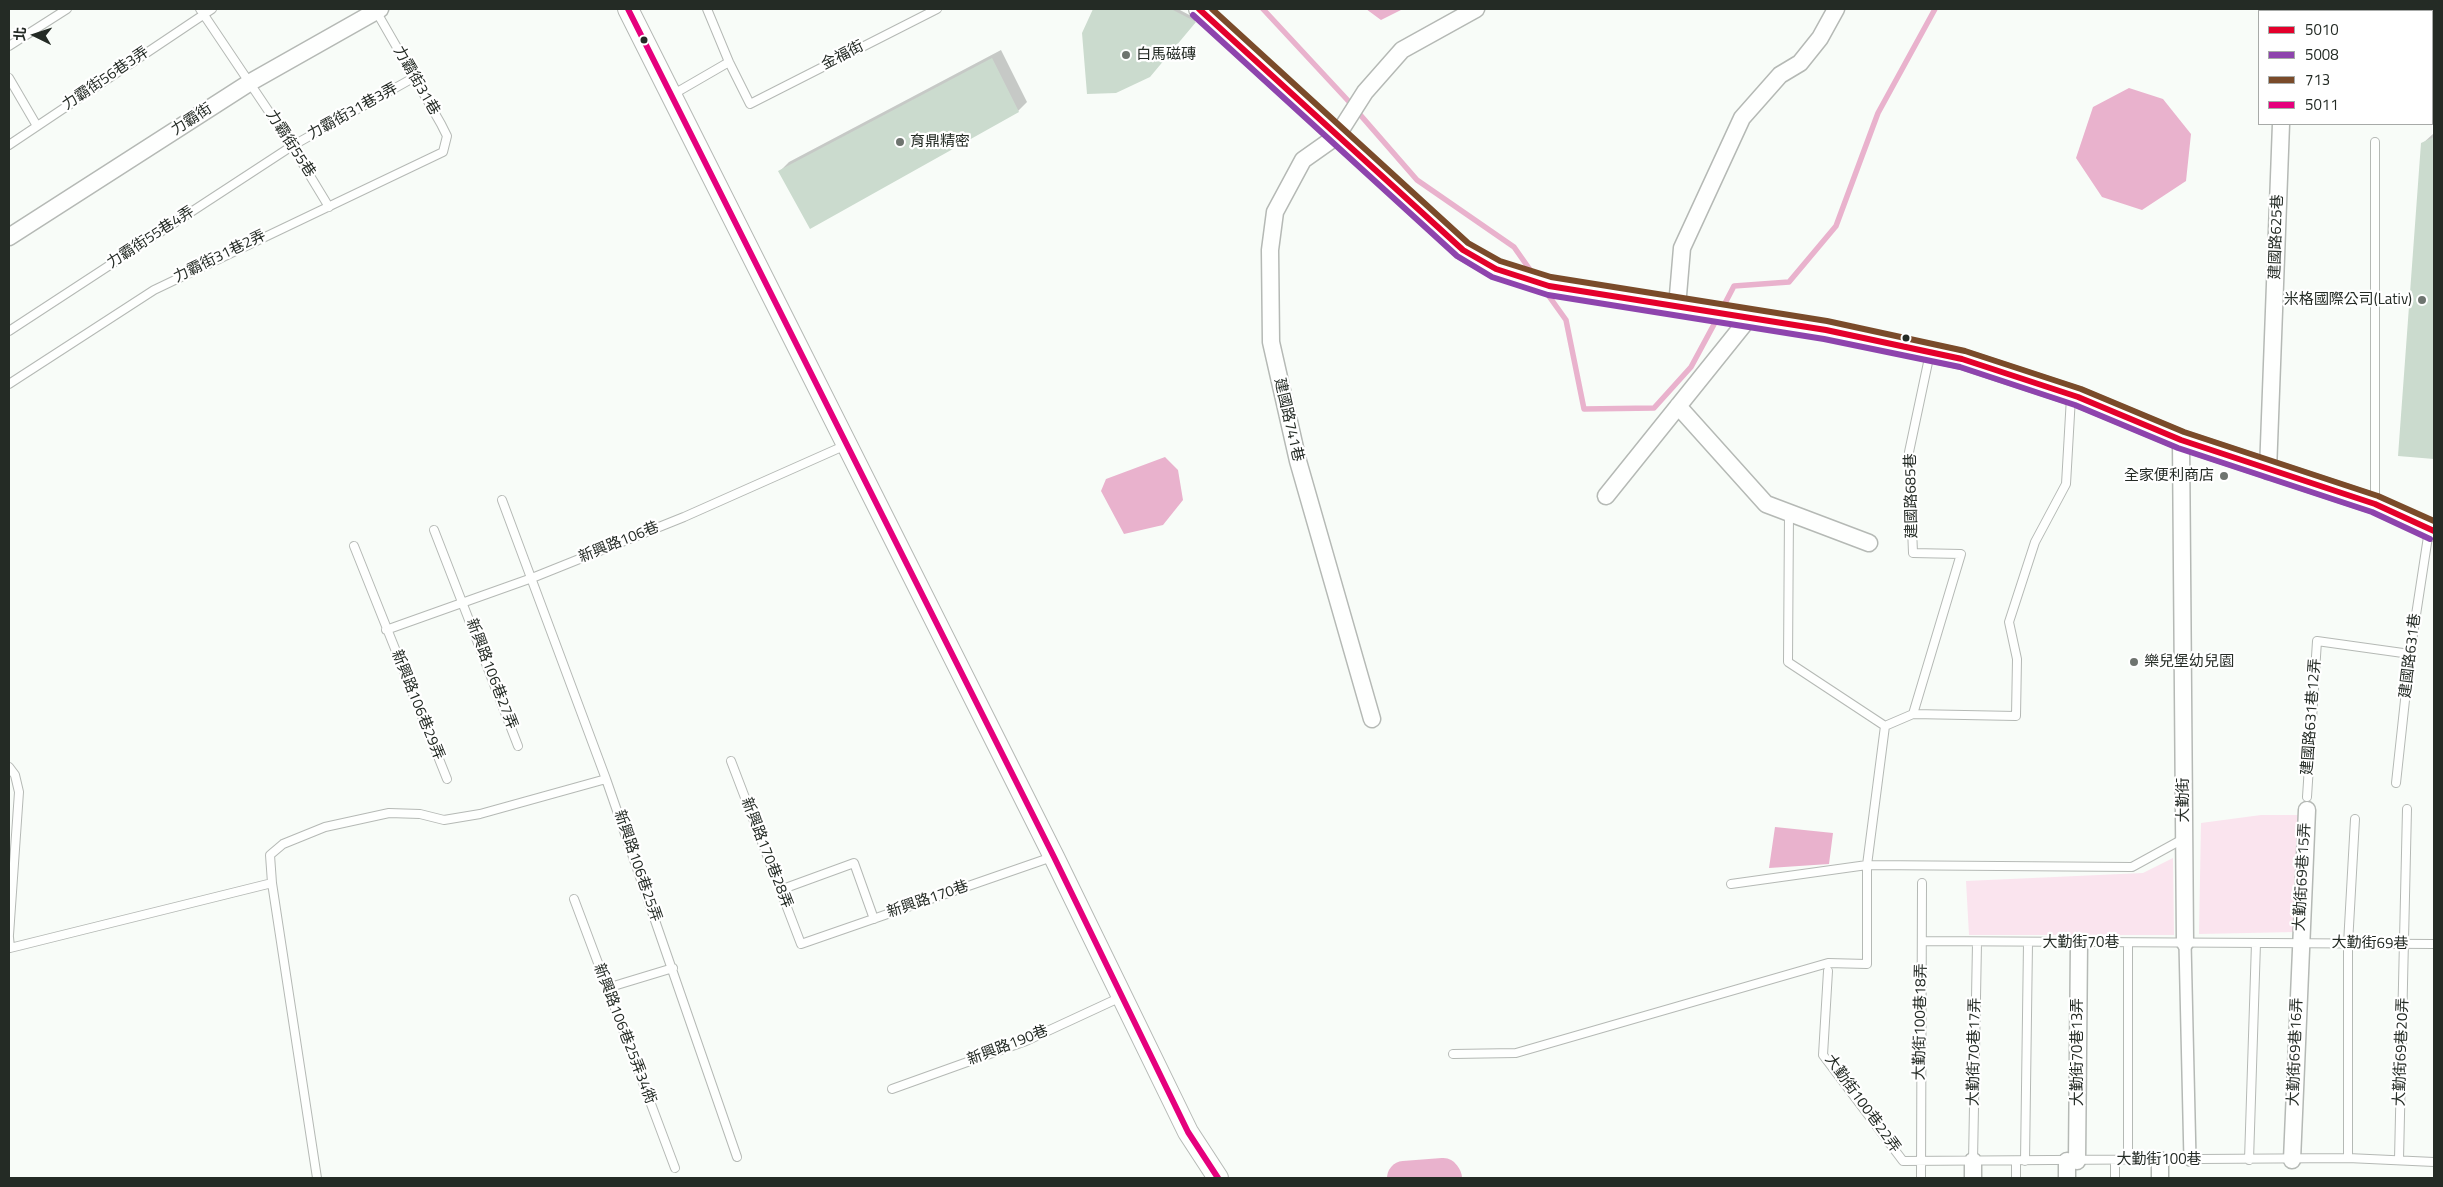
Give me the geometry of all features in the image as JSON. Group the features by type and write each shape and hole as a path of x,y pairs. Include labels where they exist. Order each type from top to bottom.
{"street":[{"path":"628,9 1054,857 1188,1132 1218,1178"},
{"path":"1199,9 1463,250 1496,269 1549,286 1826,330 1962,359 2071,394 2181,440 2268,471 2375,504 2432,530"},
{"path":"1337,136 1365,92 1402,50 1476,9"},
{"path":"1677,307 1682,248 1742,118 1780,75 1800,63 1820,38 1836,9"},
{"name":"力霸街","path":"9,237 249,83 378,10"},
{"name":"建國路625巷","path":"2268,471 2280,125"},
{"name":"建國路741巷","path":"1337,136 1304,160 1275,212 1270,250 1271,342 1298,460 1372,718"},
{"path":"1606,496 1750,318"},
{"path":"1678,406 1766,504 1868,543"},
{"name":"大勤街","path":"2181,440 2185,943 2190,1160"},
{"name":"大勤街69巷15弄","path":"2300,943 2307,804"},
{"name":"大勤街70巷13弄","path":"2067,1178 2072,1161 2079,943"},
{"name":"大勤街69巷16弄","path":"2292,1160 2300,943"},
{"path":"2160,1160 2160,1178"},
{"path":"1973,1161 1973,1178"}],"lane":[{"path":"9,46 67,9"},
{"name":"力霸街56巷3弄","path":"9,145 202,11 212,9"},
{"path":"672,95 729,62 707,9"},
{"name":"金福街","path":"729,62 750,104 936,9"},
{"name":"力霸街31巷","path":"378,10 413,78 447,136 443,152"},
{"name":"力霸街55巷","path":"202,11 292,146 329,207"},
{"path":"9,78 37,126"},
{"name":"力霸街31巷3弄","path":"292,146 413,78"},
{"path":"2374,142 2375,504"},
{"name":"力霸街55巷4弄","path":"9,331 292,146"},
{"name":"力霸街31巷2弄","path":"9,384 154,290 443,152"},
{"name":"建國路685巷","path":"1913,714 1961,554 1913,553 1909,452 1930,351"},
{"path":"1885,726 1913,714 2016,716 2017,659 2009,622 2034,542 2066,484 2071,394"},
{"name":"新興路106巷","path":"386,630 532,578 684,517 846,445"},
{"name":"新興路106巷25弄","path":"502,500 606,779 737,1157"},
{"path":"1789,512 1788,662 1885,726"},
{"name":"新興路106巷27弄","path":"434,530 518,746"},
{"name":"建國路631巷","path":"2396,784 2410,654 2432,530"},
{"name":"新興路106巷29弄","path":"354,546 447,779"},
{"name":"建國路631巷12弄","path":"2307,804 2317,641 2410,654"},
{"path":"1453,1054 1516,1053 1828,963 1867,964 1867,865 1885,726"},
{"name":"新興路170巷28弄","path":"732,761 801,944"},
{"path":"9,767 15,776 19,792 9,936 10,948 272,883"},
{"path":"317,1178 272,883 270,855 283,844 325,827 389,813 420,814 444,820 480,814 606,779"},
{"name":"大勤街69巷20弄","path":"2399,1159 2406,945 2407,809"},
{"path":"2348,1158 2348,944 2355,819"},
{"path":"1731,884 1867,865 2132,867 2184,838"},
{"name":"新興路170巷","path":"801,944 1054,857"},
{"path":"780,890 854,863 874,919"},
{"name":"大勤街100巷18弄","path":"1921,1178 1922,883"},
{"name":"新興路106巷25弄34衖","path":"574,899 675,1168"},
{"name":"大勤街70巷","path":"1922,941 1977,943 2185,943"},
{"name":"大勤街70巷17弄","path":"1973,1161 1977,943"},
{"path":"2016,1178 2021,1161 2028,943"},
{"path":"2128,943 2128,1160"},
{"name":"大勤街69巷","path":"2185,943 2434,944"},
{"path":"2249,1160 2256,943"},
{"path":"607,988 673,968"},
{"name":"大勤街100巷22弄","path":"1828,971 1823,1055 1903,1161 1920,1161"},
{"name":"新興路190巷","path":"892,1089 1026,1041 1121,997"},
{"name":"大勤街100巷","path":"1920,1161 2292,1160 2348,1158 2434,1162"},
{"path":"2115,1160 2115,1178"}],"shaded area":[{"path":"1366,9 1403,9 1381,20"},
{"path":"2129,88 2163,99 2191,134 2186,181 2142,210 2102,197 2076,158 2093,107"},
{"path":"1165,457 1178,470 1183,500 1163,525 1124,534 1101,491 1106,479"},
{"path":"2261,815 2299,815 2295,932 2199,934 2201,823"},
{"path":"1775,827 1833,833 1829,864 1769,868"},
{"path":"2173,858 2174,935 1969,935 1966,881 2143,873"}],"building":[{"name":"白馬磁磚","path":"1093,9 1171,9 1196,22 1150,77 1116,93 1087,94 1082,33"},
{"name":"育鼎精密","path":"992,58 1019,112 810,229 778,171"},
{"name":"米格國際公司(Lativ)","path":"2434,137 2434,459 2398,456 2421,143"}],"waterway":[{"path":"1263,9 1354,107"},
{"path":"1722,309 1734,286 1789,282 1836,226 1878,113 1935,9"},
{"path":"1356,110 1417,180 1514,247 1533,274"},
{"path":"1546,292 1566,320 1584,409 1654,408 1691,367 1718,317"},
{"path":"1404,1178 1443,1175 1445,1178"}],"transit line":[{"name":"5011","path":"628,9 1054,857 1188,1132 1218,1178"},
{"name":"5010","path":"1199,9 1463,250 1496,269 1549,286 1826,330 1962,359 2078,397 2181,440 2375,504 2434,531"},
{"name":"713","path":"1212,9 1468,243 1500,261 1551,277 1827,321 1965,351 2081,389 2184,432 2378,496 2434,521"},
{"name":"5008","path":"1193,15 1457,256 1492,277 1548,295 1824,339 1960,367 2075,405 2178,448 2372,512 2430,539"}],"place":[{"name":"白馬磁磚","path":"1126,55"},
{"name":"育鼎精密","path":"900,142"},
{"name":"米格國際公司(Lativ)","path":"2422,300"},
{"name":"全家便利商店","path":"2224,476"},
{"name":"樂兒堡幼兒園","path":"2134,662"}]}
